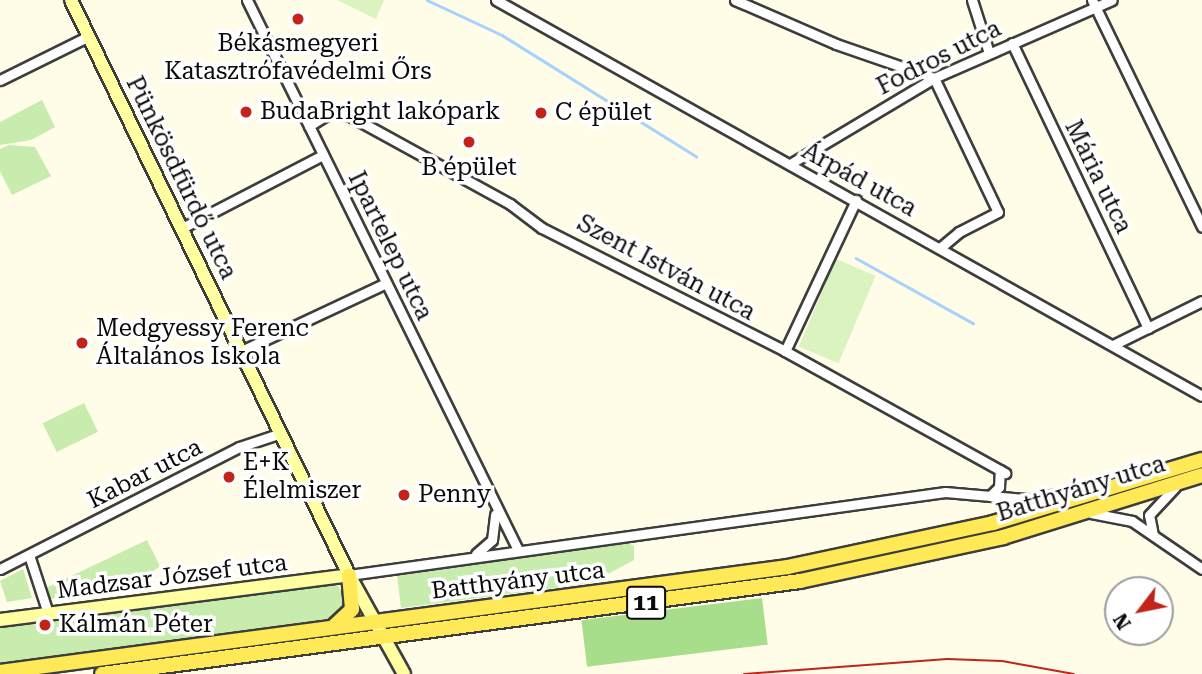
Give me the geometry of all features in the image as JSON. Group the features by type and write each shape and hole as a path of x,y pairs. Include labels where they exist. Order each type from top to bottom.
{"main road":[{"name":"Batthyány utca","path":"0,672 788,567 993,523 1202,460"},
{"name":"Batthyány utca","path":"102,674 783,584 1003,537 1202,475"},
{"path":"333,627 352,610 349,575"}],"street":[{"name":"Pünkösdfürdő utca","path":"71,0 349,575 385,635 404,674"},
{"name":"Ipartelep utca","path":"247,0 495,511 518,550"},
{"name":"Árpád utca","path":"496,0 941,247 1202,396"},
{"path":"735,0 836,44 934,78 998,212 959,232 941,247"},
{"path":"972,0 989,53"},
{"name":"Fodros utca","path":"790,164 934,78 1093,4 1112,0"},
{"path":"1093,4 1202,227"},
{"path":"0,80 89,36"},
{"name":"Mária utca","path":"1012,43 1148,328"},
{"name":"Szent István utca","path":"309,127 330,113 350,116 510,204 542,228 785,351 1002,471 999,487 989,496"},
{"path":"181,228 323,155"},
{"path":"785,351 856,200"},
{"path":"241,351 386,282"},
{"path":"1113,345 1202,301"},
{"name":"Kabar utca","path":"0,569 239,447 281,433"},
{"path":"1153,537 1149,515 1181,482"},
{"name":"Batthyány utca","path":"349,575 932,493 963,491 1025,499 1117,487"},
{"path":"471,557 492,540 495,511"},
{"path":"1086,513 1119,516 1202,569"},
{"path":"29,555 48,613"},
{"name":"Madzsar József utca","path":"0,620 349,575"}],"green space":[{"path":"337,0 384,0 376,19"},
{"path":"42,100 55,127 31,140 0,145 0,122"},
{"path":"9,145 35,147 51,176 12,195 0,171 0,149"},
{"path":"836,259 876,276 838,363 799,346"},
{"path":"84,403 98,432 57,452 43,423"},
{"path":"147,540 160,566 132,587 49,599 46,588"},
{"path":"622,540 634,546 634,560 591,583 401,608 397,575"},
{"path":"23,569 32,598 7,602 0,581"},
{"path":"329,583 338,586 347,599 347,608 333,618 0,664 0,627"},
{"path":"762,598 768,645 587,667 581,620"}],"waterway":[{"path":"427,0 502,35 696,156"},
{"path":"856,258 973,323"}],"tram line":[{"path":"744,674 947,659 1002,661 1074,674"}],"place":[{"name":"Békásmegyeri Katasztrófavédelmi Őrs","path":"298,19"},
{"name":"BudaBright lakópark","path":"246,112"},
{"name":"C épület","path":"541,113"},
{"name":"B épület","path":"469,142"},
{"name":"Medgyessy Ferenc Általános Iskola","path":"82,343"},
{"name":"E+K Élelmiszer","path":"229,477"},
{"name":"Penny","path":"404,495"},
{"name":"Kálmán Péter","path":"45,625"}]}
